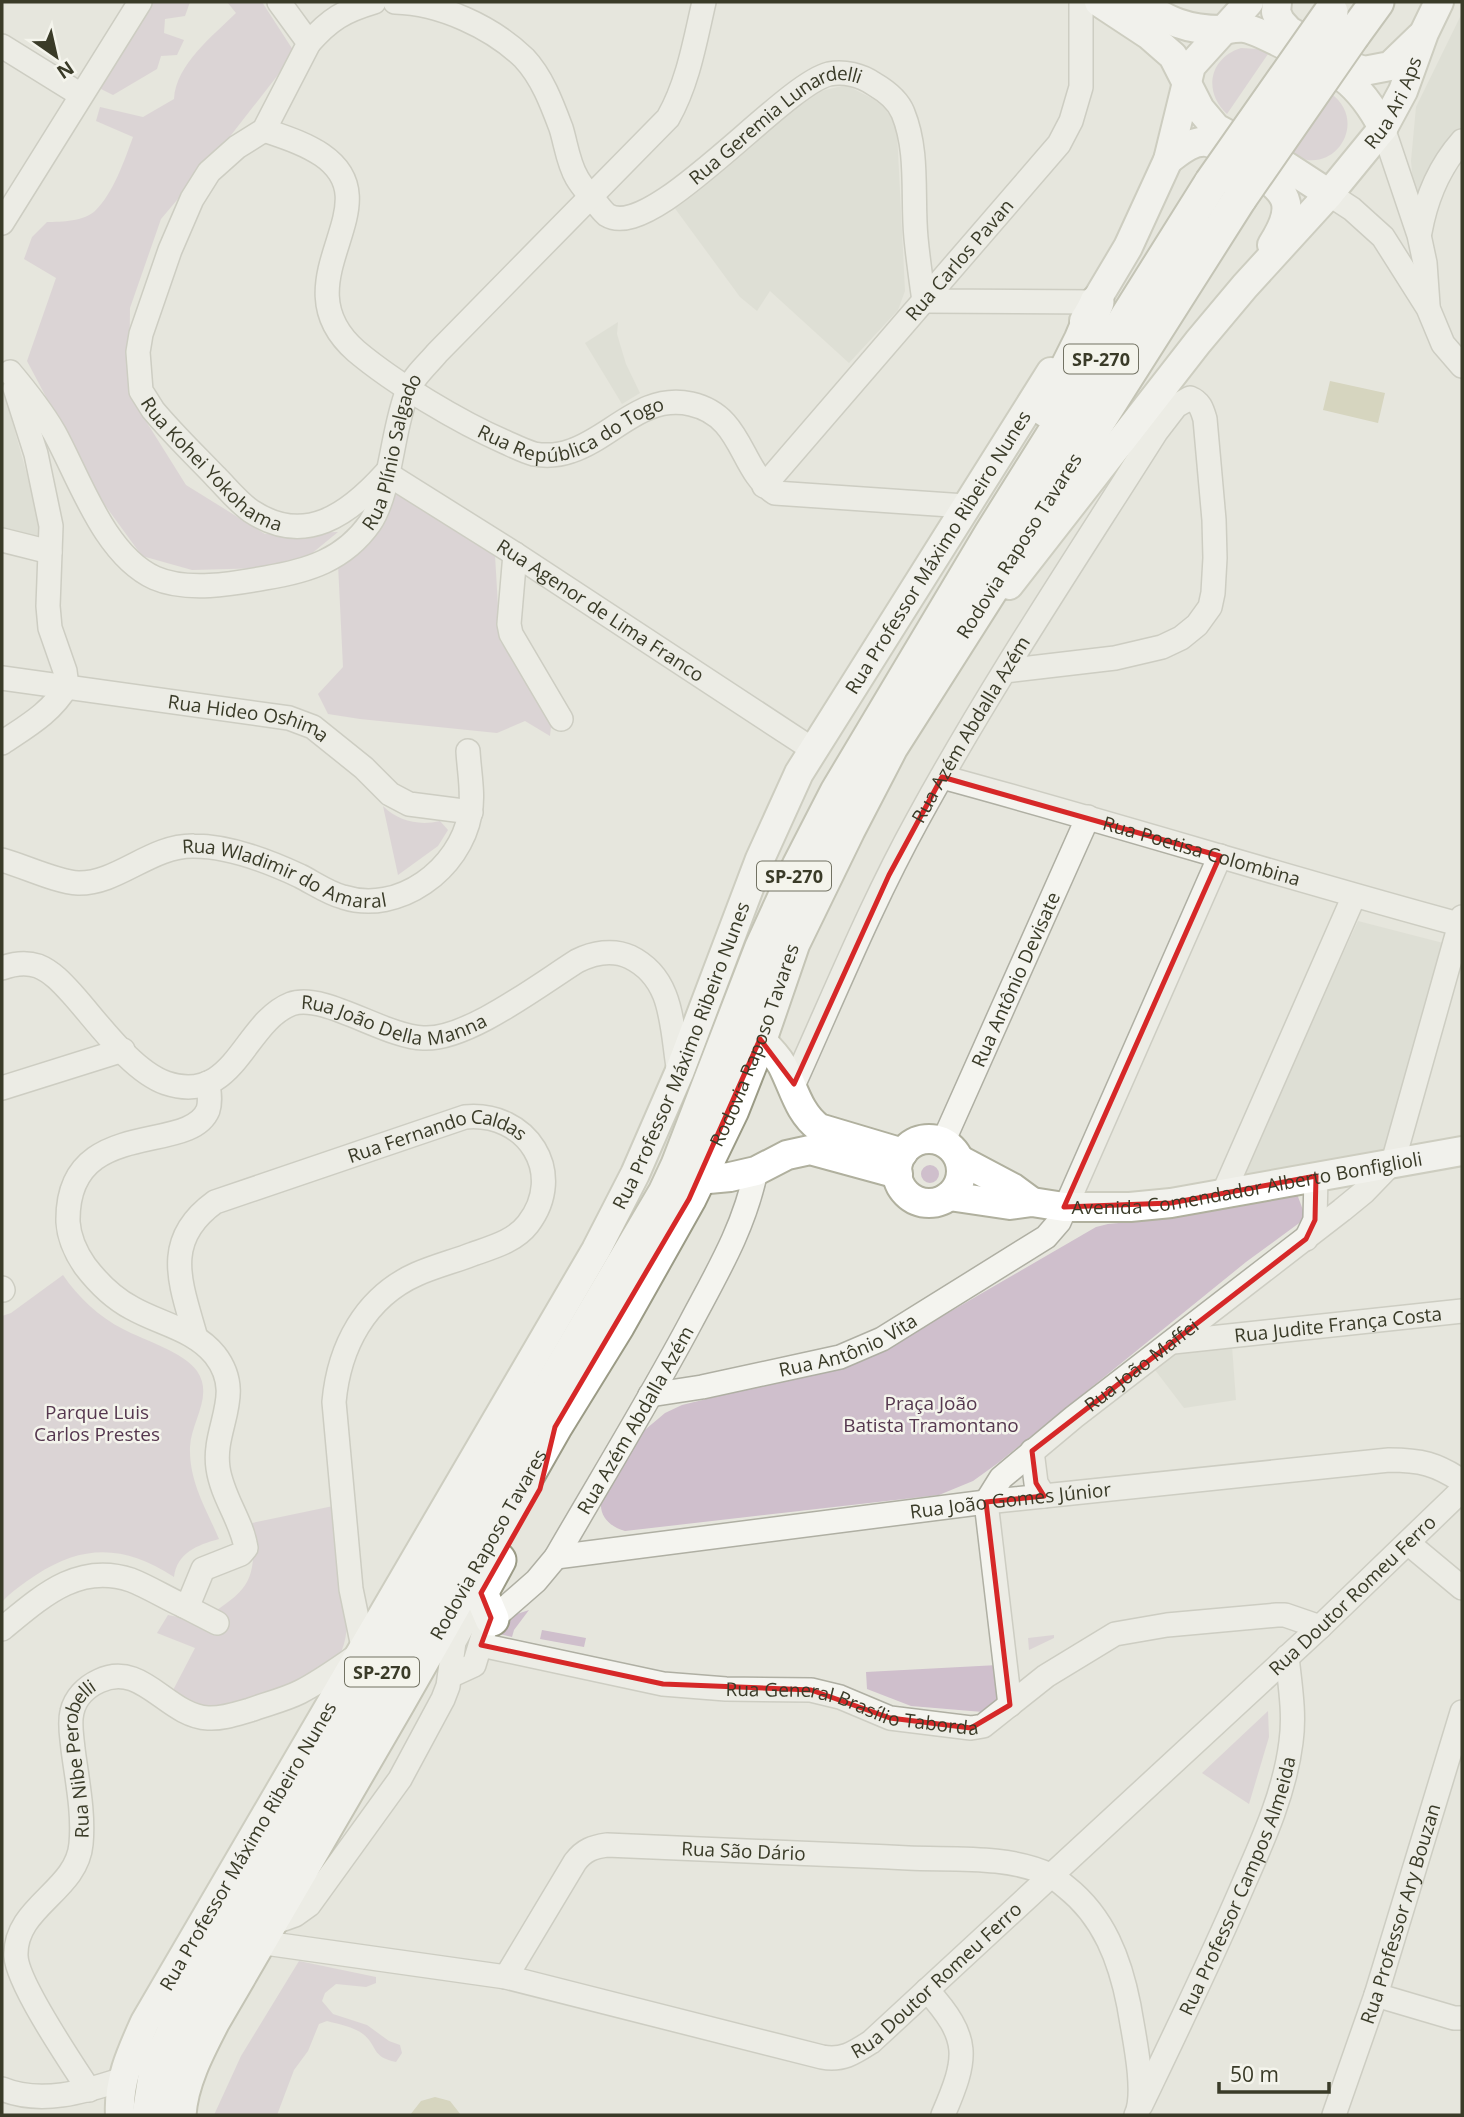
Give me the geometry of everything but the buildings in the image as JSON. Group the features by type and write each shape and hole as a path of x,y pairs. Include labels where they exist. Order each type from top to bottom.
{"highway":[{"name":"Rodovia Raposo Tavares","path":"149,2115 156,2070 186,2005 665,1193 762,947 836,792 991,534 1341,16 1377,2"},
{"name":"Rodovia Raposo Tavares","path":"179,2115 197,2053 213,2021 555,1427 618,1325 690,1199 732,1110 793,943 891,747 943,665 1225,191"},
{"path":"991,534 1029,444 1082,341 1097,302"},
{"path":"482,1631 549,1465 555,1427"}],"main road":[{"path":"943,665 1245,286 1329,194 1286,166 1216,128 1200,109 1173,56 1149,35 1099,2"},
{"path":"1138,2 1177,25 1221,30 1245,28 1256,32 1343,77 1366,101 1383,128"},
{"name":"Rua Professor Máximo Ribeiro Nunes","path":"120,2115 119,2091 129,2057 145,2022 596,1250 635,1174 679,1073 760,859 812,749 1097,302 1128,247 1168,160 1191,66 1248,2"},
{"path":"1277,2 1276,12 1289,31 1350,66 1364,71 1390,66 1424,33"},
{"name":"Rua Ari Aps","path":"1329,194 1383,128 1404,91 1424,33 1439,2"},
{"path":"1168,160 1187,147 1208,142 1224,148 1276,185 1284,195 1287,214 1283,226 1245,286"},
{"path":"760,1039 781,1065 802,1111 819,1128 900,1164"},
{"path":"952,1151 960,1180 949,1196 933,1202 917,1200 904,1190 900,1164 911,1144 932,1139 1046,1205"},
{"path":"698,1180 756,1171 787,1154 810,1150 900,1164"},
{"name":"Avenida Comendador Alberto Bonfiglioli","path":"949,1196 1010,1205 1135,1207 1462,1151"}],"street":[{"path":"2,223 140,2"},
{"path":"279,2 309,43 338,16 374,2"},
{"name":"Rua Geremia Lunardelli","path":"395,2 429,8 478,26 524,59 550,99 576,177 606,215 616,218 626,218 659,203 689,182 804,86 827,74 847,73 869,80 888,92 902,109 910,132 916,238 924,301"},
{"name":"Rua Plínio Salgado","path":"6,368 34,401 54,431 88,499 117,546 134,564 153,577 167,582 198,585 250,581 311,569 331,559 352,545 371,521 408,387 437,353 668,118 678,99 704,2"},
{"name":"Rua Carlos Pavan","path":"764,486 1059,144 1078,103 1081,87 1081,2"},
{"name":"Rua Kohei Yokohama","path":"309,43 264,130 221,160 192,199 170,250 141,334 138,352 141,391 166,426 249,510 285,527 310,526 331,519 352,506 386,473"},
{"path":"2,46 81,95"},
{"path":"1383,128 1419,236 1425,263 1428,308"},
{"name":"Rua República do Togo","path":"264,130 299,142 323,156 344,181 348,195 346,218 326,287 327,306 332,321 355,350 408,387 485,433 533,454 550,456 570,452 651,405 672,402 691,404 710,412 727,425 764,486"},
{"path":"1419,236 1426,201 1462,141"},
{"path":"1329,194 1352,209 1382,237 1428,308 1444,344 1462,366"},
{"path":"924,301 1097,302"},
{"path":"2,743 42,717 58,702 67,687 65,671 50,628 47,582 51,527 45,492 24,413 6,368"},
{"name":"Rua Azém Abdalla Azém","path":"792,1088 889,875 942,777 1005,671 1156,432 1176,406 1190,398 1199,404 1205,419 1214,520 1213,593 1210,607 1197,625 1181,638 1162,647 1115,658 1005,671"},
{"name":"Rua Agenor de Lima Franco","path":"386,473 515,554 812,749"},
{"path":"764,486 775,493 790,496 965,506"},
{"path":"2,540 50,552"},
{"path":"515,554 509,624 511,634 561,719"},
{"name":"Rua Hideo Oshima","path":"2,678 289,718 313,727 399,799 409,804 471,812"},
{"name":"Rua Wladimir do Amaral","path":"2,860 64,880 84,882 107,876 157,852 174,847 219,848 262,860 341,897 362,902 383,901 428,881 449,862 462,841 471,812 468,751"},
{"name":"Rua Poetisa Colombina","path":"942,777 1354,896 1462,922"},
{"name":"Rua Antônio Devisate","path":"952,1151 1088,817"},
{"name":"Rua Antônio Vita","path":"650,1395 702,1387 840,1357 882,1339 1026,1251 1052,1230 1059,1222 1046,1205 1220,856"},
{"path":"1223,1194 1354,896"},
{"path":"1393,1162 1462,922"},
{"name":"Rua João Della Manna","path":"208,1083 235,1062 272,1016 295,1003 328,1006 402,1036 424,1039 446,1036 485,1018 577,961 591,954 610,953 626,955 645,965 658,979 665,995 679,1073"},
{"path":"2,968 18,964 38,966 58,978 140,1068 166,1083 183,1086 208,1083 210,1100 201,1120 185,1129 124,1143 101,1155 78,1178 68,1208 68,1226 78,1256 109,1293 133,1309 196,1338 215,1356 227,1383 230,1397 218,1444 218,1470 246,1548 242,1554 203,1569 191,1598 184,1606"},
{"path":"2,1088 123,1050"},
{"name":"Rua Fernando Caldas","path":"196,1338 180,1283 178,1265 180,1251 193,1221 215,1202 465,1117 501,1120 526,1137 537,1153 542,1168 539,1203 530,1222 522,1231 492,1247 400,1283 371,1307 357,1326 344,1352 337,1376 335,1415 351,1589 362,1650"},
{"name":"Rua João Maffei","path":"986,1502 1001,1478 1032,1451 1306,1239 1364,1192 1393,1162"},
{"name":"Rua Azém Abdalla Azém","path":"262,1934 309,1905 400,1779 443,1699 450,1676 454,1642 482,1631 519,1597 556,1557 714,1280 743,1222 756,1171"},
{"path":"1306,1239 1315,1220 1316,1177"},
{"name":"Rua Judite França Costa","path":"1173,1342 1462,1311"},
{"path":"1032,1451 1036,1483 1044,1496"},
{"name":"Rua João Gomes Júnior","path":"556,1557 986,1502 1389,1460 1411,1460 1430,1464 1462,1481"},
{"name":"Rua Doutor Romeu Ferro","path":"262,1934 506,1977 663,2019 834,2060 847,2057 871,2042 1320,1627 1462,1489"},
{"path":"986,1502 1010,1705"},
{"path":"1408,1543 1462,1588"},
{"path":"2,1629 62,1585 86,1575 100,1574 124,1578 217,1623"},
{"name":"Rua General Brasílio Taborda","path":"482,1631 663,1684 726,1689 811,1690 840,1698 890,1718 971,1728 983,1726 1046,1676 1115,1634 1167,1625 1276,1615 1285,1615 1320,1627"},
{"path":"450,1676 482,1631"},
{"name":"Rua Nibe Perobelli","path":"89,2090 24,1982 16,1956 18,1941 26,1922 70,1875 80,1855 82,1822 70,1723 77,1699 101,1680 112,1676 127,1676 142,1681 182,1710 197,1717 229,1717 301,1692 362,1650"},
{"name":"Rua Professor Campos Almeida","path":"1138,2110 1237,1900 1267,1830 1281,1788 1292,1729 1287,1657"},
{"name":"Rua Professor Ary Bouzan","path":"1334,2115 1376,1995 1462,1712"},
{"name":"Rua São Dário","path":"506,1977 575,1862 587,1850 595,1847 996,1862 1051,1875"},
{"path":"1051,1875 1085,1902 1102,1926 1114,1952 1126,1992 1136,2045 1138,2110"},
{"path":"927,1990 954,2022 959,2039 960,2073 943,2115"},
{"path":"1376,1995 1462,2018"},
{"path":"2,2089 32,2097 89,2090 123,2079"}],"highlighted area":[{"path":"942,777 1220,856 1064,1207 1171,1203 1316,1176 1315,1220 1306,1239 1032,1451 1036,1483 1044,1496 986,1502 1010,1705 971,1728 890,1718 811,1690 663,1684 481,1645 491,1618 481,1593 540,1489 555,1427 689,1199 760,1039 794,1084 889,875"}],"shaded area":[{"path":"1462,13 1462,134 1419,204 1411,161 1416,107"},
{"path":"846,85 887,106 897,132 905,291 898,310 849,363 770,291 757,311 740,297 671,203 809,94"},
{"path":"618,322 617,334 626,364 640,393 622,404 585,343"},
{"path":"1330,381 1385,393 1378,423 1323,410"},
{"path":"2,390 41,525 37,538 2,538"},
{"path":"1358,921 1447,944 1386,1156 1238,1182"},
{"path":"1232,1346 1236,1400 1184,1408 1152,1366 1173,1353"},
{"path":"435,2097 450,2101 461,2115 410,2115 421,2101"}],"green space":[{"path":"151,2 190,2 185,16 165,19 164,33 184,40 177,55 161,56 157,69 113,95 99,88"},
{"path":"227,2 262,2 295,53 161,219 130,308 129,394 186,485 265,534 338,532 305,559 261,568 192,570 142,556 99,497 27,361 56,278 24,259 32,237 47,222 85,217 95,211 113,186 133,137 96,121 100,107 143,117 174,99 176,86 188,62 236,13"},
{"path":"1241,48 1258,49 1268,54 1227,114 1215,96 1213,77 1222,59"},
{"path":"1330,93 1342,105 1347,118 1347,132 1341,144 1332,154 1320,159 1305,160 1289,153"},
{"path":"393,487 495,555 500,641 552,718 550,736 525,721 497,733 328,714 318,694 343,667 338,564 379,524 390,508"},
{"path":"383,806 409,821 440,821 448,830 438,846 398,875"},
{"path":"930,1165 936,1168 939,1174 936,1180 930,1183 924,1180 921,1174 924,1168"},
{"name":"Praça João Batista Tramontano","path":"1297,1194 1306,1218 1246,1262 973,1481 939,1495 625,1531 614,1527 603,1515 602,1498 640,1434 665,1413 682,1405 809,1374 884,1350 1096,1227 1171,1218"},
{"name":"Parque Luis Carlos Prestes","path":"63,1275 82,1299 106,1319 173,1352 197,1371 202,1380 203,1399 191,1437 190,1460 199,1494 219,1539 189,1551 179,1562 174,1577 139,1559 122,1554 105,1552 71,1557 36,1575 2,1602 2,1316 11,1313"},
{"path":"338,1505 348,1607 347,1628 337,1659 327,1668 296,1684 209,1715 170,1696 195,1648 157,1633 168,1615 200,1621 240,1592 251,1572 252,1523"},
{"path":"529,1610 512,1637 495,1633 502,1619"},
{"path":"542,1630 586,1638 584,1647 540,1639"},
{"path":"1054,1635 1054,1638 1029,1650 1028,1638"},
{"path":"998,1665 1001,1699 983,1712 911,1706 867,1689 866,1672"},
{"path":"1268,1711 1269,1737 1249,1804 1202,1773"},
{"path":"299,1961 376,1977 376,1983 366,1987 336,1984 325,1993 322,2001 333,2014 367,2025 389,2041 400,2045 402,2053 396,2062 388,2060 359,2032 327,2021 319,2024 308,2051 294,2070 277,2115 214,2115 241,2056"}]}
